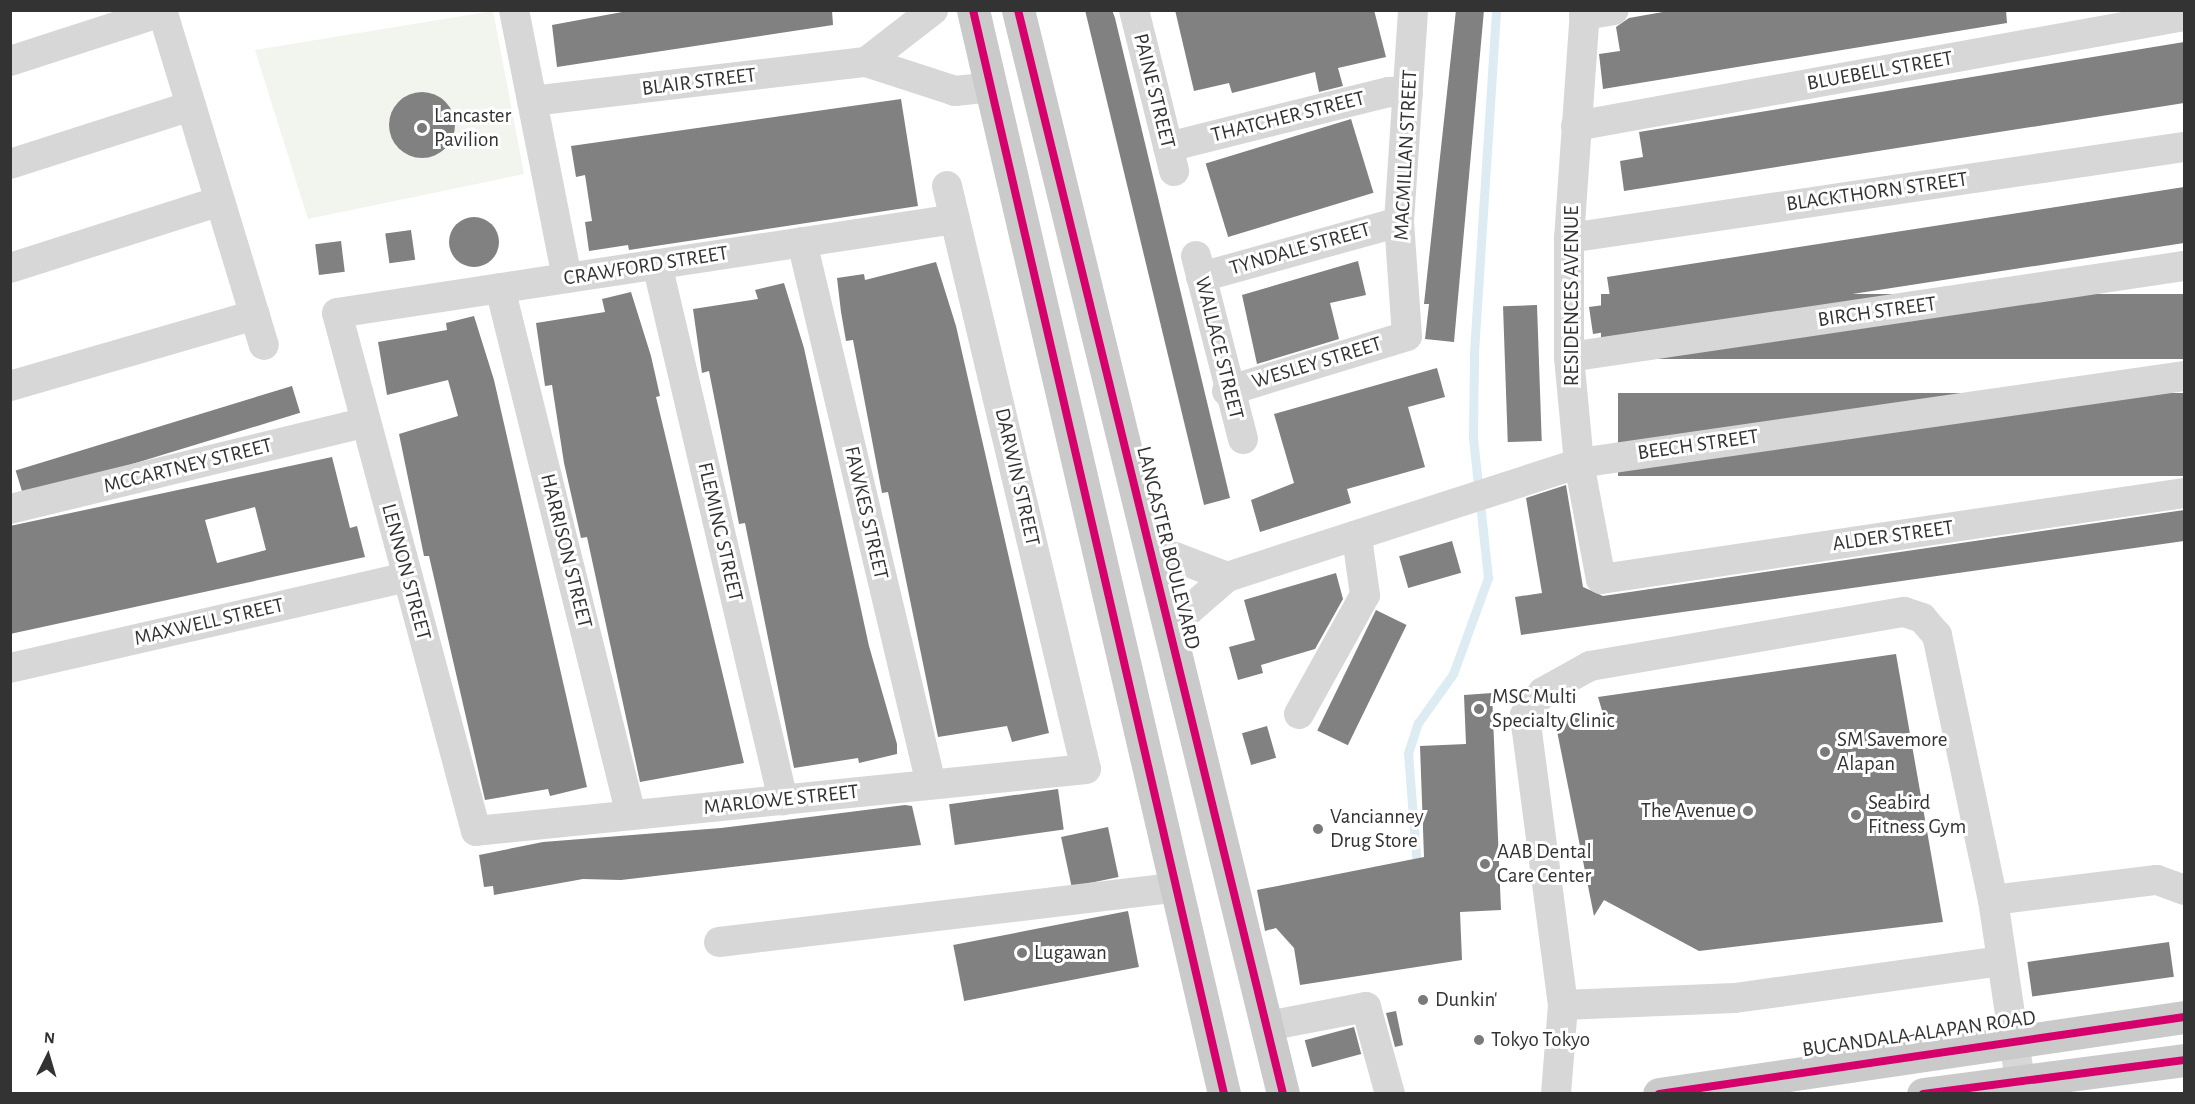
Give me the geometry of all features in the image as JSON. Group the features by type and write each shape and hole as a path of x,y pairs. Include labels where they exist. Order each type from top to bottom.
{"main road":[{"path":"973,10 1224,1094"},
{"name":"LANCASTER BOULEVARD","path":"1018,10 1283,1094"},
{"name":"BUCANDALA-ALAPAN ROAD","path":"1659,1094 1728,1087 2015,1038 2184,1017"},
{"path":"1923,1094 2184,1060"}],"street":[{"path":"514,10 567,278"},
{"path":"866,62 933,10"},
{"name":"PAINE STREET","path":"1134,10 1171,159"},
{"name":"MACMILLAN STREET","path":"1407,336 1399,222 1413,10"},
{"path":"1585,13 1614,10"},
{"path":"10,61 162,11 264,345"},
{"name":"RESIDENCES AVENUE","path":"1585,13 1569,238 1569,466 1601,579"},
{"name":"BLUEBELL STREET","path":"1576,126 2184,16"},
{"name":"BLAIR STREET","path":"532,101 866,62 955,91 991,87"},
{"name":"THATCHER STREET","path":"1171,159 1389,92 1408,94"},
{"path":"10,164 191,106"},
{"name":"BLACKTHORN STREET","path":"1569,238 2184,147"},
{"name":"DARWIN STREET","path":"947,186 1086,769"},
{"path":"10,268 220,201"},
{"name":"CRAWFORD STREET","path":"337,313 955,219"},
{"name":"TYNDALE STREET","path":"1198,267 1399,222"},
{"name":"FAWKES STREET","path":"802,242 931,784"},
{"name":"FLEMING STREET","path":"657,264 783,800"},
{"name":"BIRCH STREET","path":"1569,357 2184,266"},
{"name":"WALLACE STREET","path":"1198,267 1227,391 1243,439"},
{"name":"HARRISON STREET","path":"500,288 631,815"},
{"name":"LENNON STREET","path":"337,313 476,831"},
{"path":"10,386 255,315"},
{"name":"WESLEY STREET","path":"1227,391 1407,336"},
{"name":"BEECH STREET","path":"1167,617 1189,610 1227,577 1357,537 1455,500 1502,492 1569,466 2184,376"},
{"name":"MCCARTNEY STREET","path":"10,509 366,422"},
{"name":"ALDER STREET","path":"1601,579 2184,493"},
{"path":"1299,714 1365,595 1357,537"},
{"path":"1151,555 1175,557 1227,577"},
{"name":"MAXWELL STREET","path":"10,668 408,577"},
{"path":"1556,1094 1563,1005 1525,715 1543,692 1590,666 1895,613 1922,618 1937,635 1993,900 2000,962 2015,1038 2020,1080"},
{"name":"MARLOWE STREET","path":"476,831 1086,769"},
{"path":"1993,900 2157,880 2184,890"},
{"path":"719,942 1175,888"},
{"path":"1563,1005 1735,998 2000,962"},
{"path":"1267,1026 1366,1007 1390,1094"}],"shaded area":[{"path":"493,11 524,174 308,219 255,50"}],"building":[{"path":"633,10 832,10 833,25 557,67 552,25"},
{"path":"1085,10 1112,10 1115,18 1230,498 1204,505"},
{"path":"1175,10 1374,10 1386,57 1338,68 1343,86 1319,92 1315,72 1232,93 1229,83 1194,91"},
{"path":"1456,10 1484,10 1454,342 1425,339 1429,304 1424,304"},
{"path":"1674,10 2006,10 2007,23 1603,89 1599,54 1620,51 1616,27 1629,18"},
{"path":"2184,42 2184,103 1624,191 1620,161 1643,157 1639,132"},
{"name":"Lancaster Pavilion","path":"415,92 429,92 441,97 450,106 455,125 453,138 446,149 429,158 415,158 403,153 394,144 389,132 389,118 394,106 403,97"},
{"path":"901,99 918,206 629,250 628,245 589,251 585,222 592,221 585,175 576,177 571,146"},
{"path":"1351,119 1374,193 1228,237 1206,163"},
{"path":"2184,187 2184,243 1593,334 1589,307 1611,304 1607,277"},
{"path":"469,217 479,217 492,224 499,237 499,247 492,260 479,267 469,267 460,263 453,256 449,247 449,237 453,228 460,221"},
{"path":"411,230 415,260 389,263 385,234"},
{"path":"341,241 345,272 319,275 315,244"},
{"path":"1358,261 1366,295 1330,303 1339,339 1257,364 1242,295"},
{"path":"936,262 956,326 1049,733 1012,742 1007,726 938,737 888,492 882,493 853,340 846,341 841,312 837,278 864,274 865,280"},
{"path":"784,283 804,348 869,646 897,744 897,754 859,763 858,758 794,768 745,523 739,524 709,371 702,373 693,309 758,299 755,290"},
{"path":"631,292 651,356 660,396 656,397 744,763 640,782 587,537 581,538 564,463 552,385 545,386 536,323 605,312 602,299"},
{"path":"1601,294 2184,294 2184,359 1601,359"},
{"path":"1537,305 1542,441 1508,442 1503,306"},
{"path":"474,316 494,380 587,787 550,796 548,789 485,800 429,556 424,556 399,434 458,416 448,380 387,395 378,342 447,330 446,323"},
{"path":"1437,368 1445,397 1408,407 1425,467 1347,489 1351,503 1260,532 1251,500 1294,483 1274,414"},
{"path":"292,386 300,413 24,497 16,470"},
{"path":"1618,393 2184,393 2184,476 1618,476"},
{"path":"332,457 350,528 357,526 365,557 10,634 10,526","holes":["255,507 266,550 217,563 205,520"]},
{"path":"1566,485 1583,587 1603,596 2184,510 2184,541 1521,635 1515,597 1542,593 1526,498"},
{"path":"1452,541 1461,573 1408,588 1399,556"},
{"path":"1336,573 1343,599 1315,649 1261,665 1263,673 1238,680 1229,647 1255,640 1244,600"},
{"path":"1376,610 1407,625 1348,745 1317,730"},
{"name":"The Avenue","path":"1896,654 1943,922 1699,951 1604,900 1594,916 1555,721 1603,714 1598,697"},
{"path":"1492,693 1501,910 1460,912 1462,960 1300,985 1294,948 1276,928 1265,931 1257,890 1424,857 1420,746 1466,744 1464,695"},
{"path":"1267,726 1276,758 1251,765 1242,733"},
{"path":"1058,789 1064,830 955,845 949,804"},
{"path":"912,806 921,845 621,880 583,879 494,895 493,886 484,887 479,855 543,842 721,828"},
{"path":"1108,827 1119,877 1072,887 1061,837"},
{"name":"Lugawan","path":"1128,911 1139,967 964,1001 953,945"},
{"path":"2169,942 2174,977 2032,997 2027,962"},
{"path":"1396,1011 1403,1045 1395,1047 1386,1013"},
{"path":"1354,1027 1361,1054 1312,1067 1305,1040"}],"waterway":[{"path":"1416,856 1408,753 1418,723 1453,674 1488,578 1473,438 1474,352 1496,10"}],"cycle path":[{"path":"973,10 1224,1094"},
{"path":"1018,10 1283,1094"},
{"path":"1659,1094 2184,1017"},
{"path":"1923,1094 2184,1060"}],"place":[{"name":"Lancaster Pavilion","path":"422,128"},
{"name":"MSC Multi Specialty Clinic","path":"1479,709"},
{"name":"SM Savemore Alapan","path":"1825,752"},
{"name":"The Avenue","path":"1748,811"},
{"name":"Seabird Fitness Gym","path":"1856,815"},
{"name":"Vancianney Drug Store","path":"1318,829"},
{"name":"AAB Dental Care Center","path":"1485,864"},
{"name":"Lugawan","path":"1022,953"},
{"name":"Dunkin'","path":"1423,1000"},
{"name":"Tokyo Tokyo","path":"1479,1040"}]}
